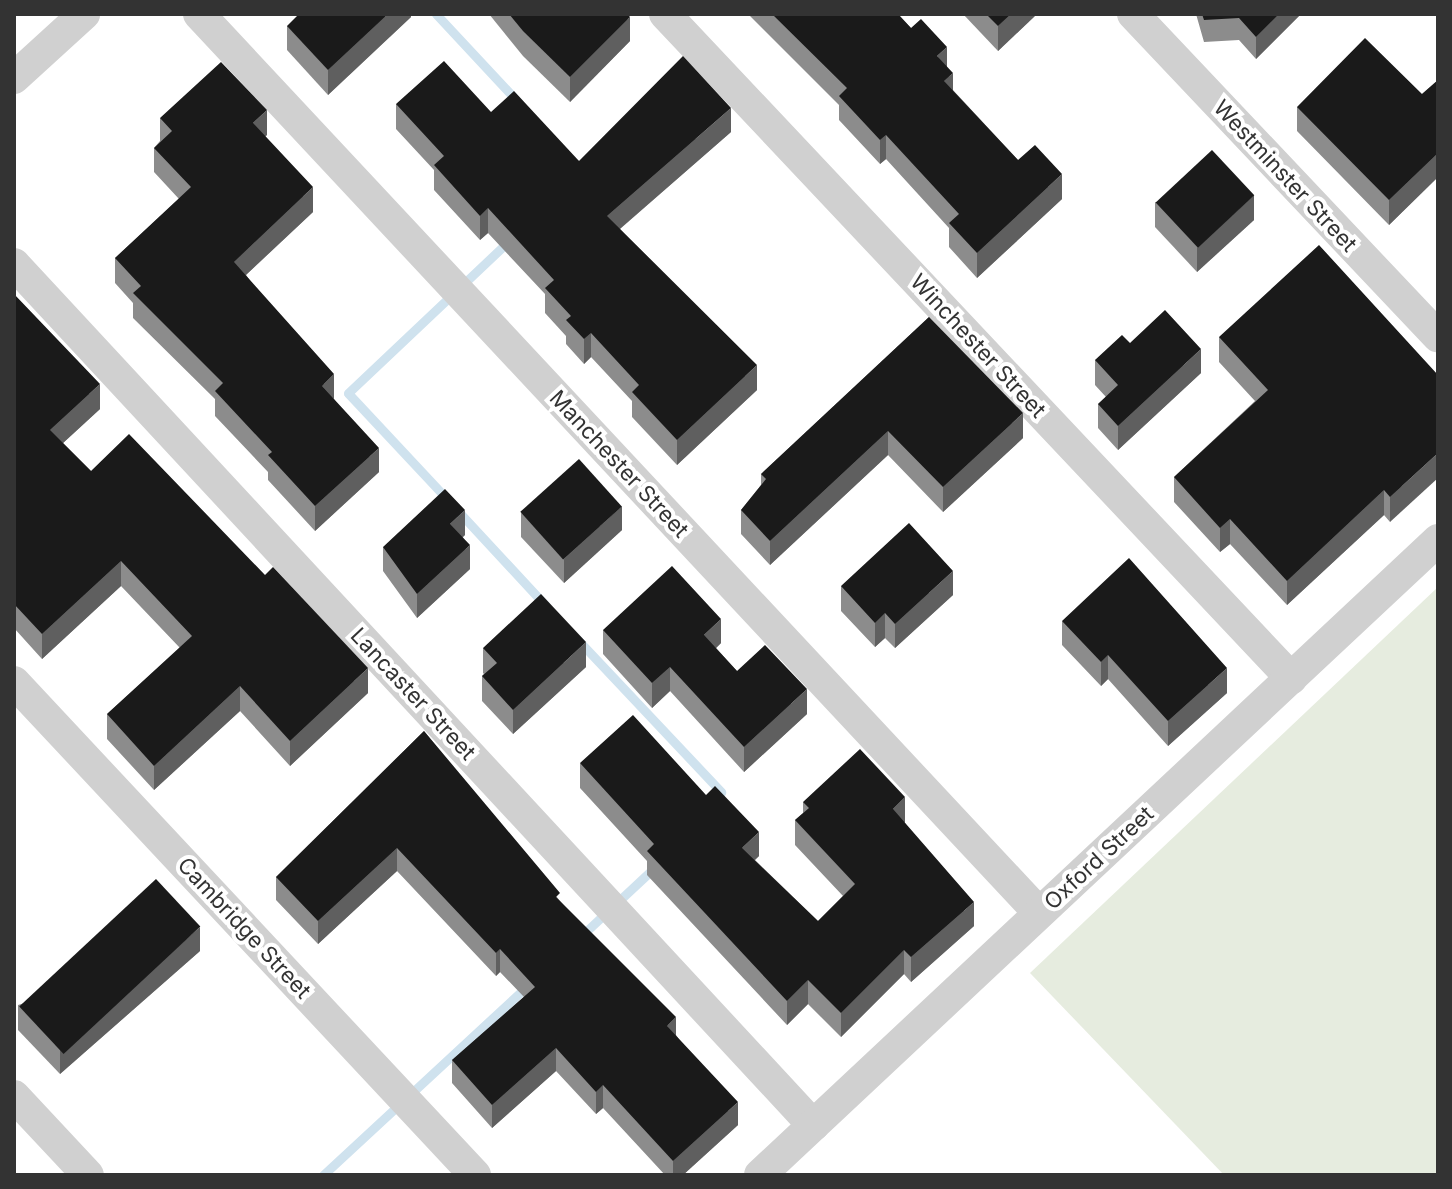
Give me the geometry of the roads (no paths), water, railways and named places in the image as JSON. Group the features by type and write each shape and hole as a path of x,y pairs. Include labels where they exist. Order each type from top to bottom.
{"street":[{"path":"14,78 84,14"},
{"name":"Manchester Street","path":"199,14 1039,913"},
{"name":"Winchester Street","path":"665,14 1291,678"},
{"name":"Westminster Street","path":"1133,14 1438,337"},
{"name":"Lancaster Street","path":"14,264 813,1125"},
{"name":"Oxford Street","path":"760,1175 1438,540"},
{"name":"Cambridge Street","path":"20,699 475,1175"},
{"path":"14,1096 88,1175"}],"waterway":[{"path":"436,14 518,102"},
{"path":"448,500 348,393 510,240"},
{"path":"458,511 546,606"},
{"path":"578,640 721,792"},
{"path":"580,937 654,868"},
{"path":"323,1175 528,985"}]}
